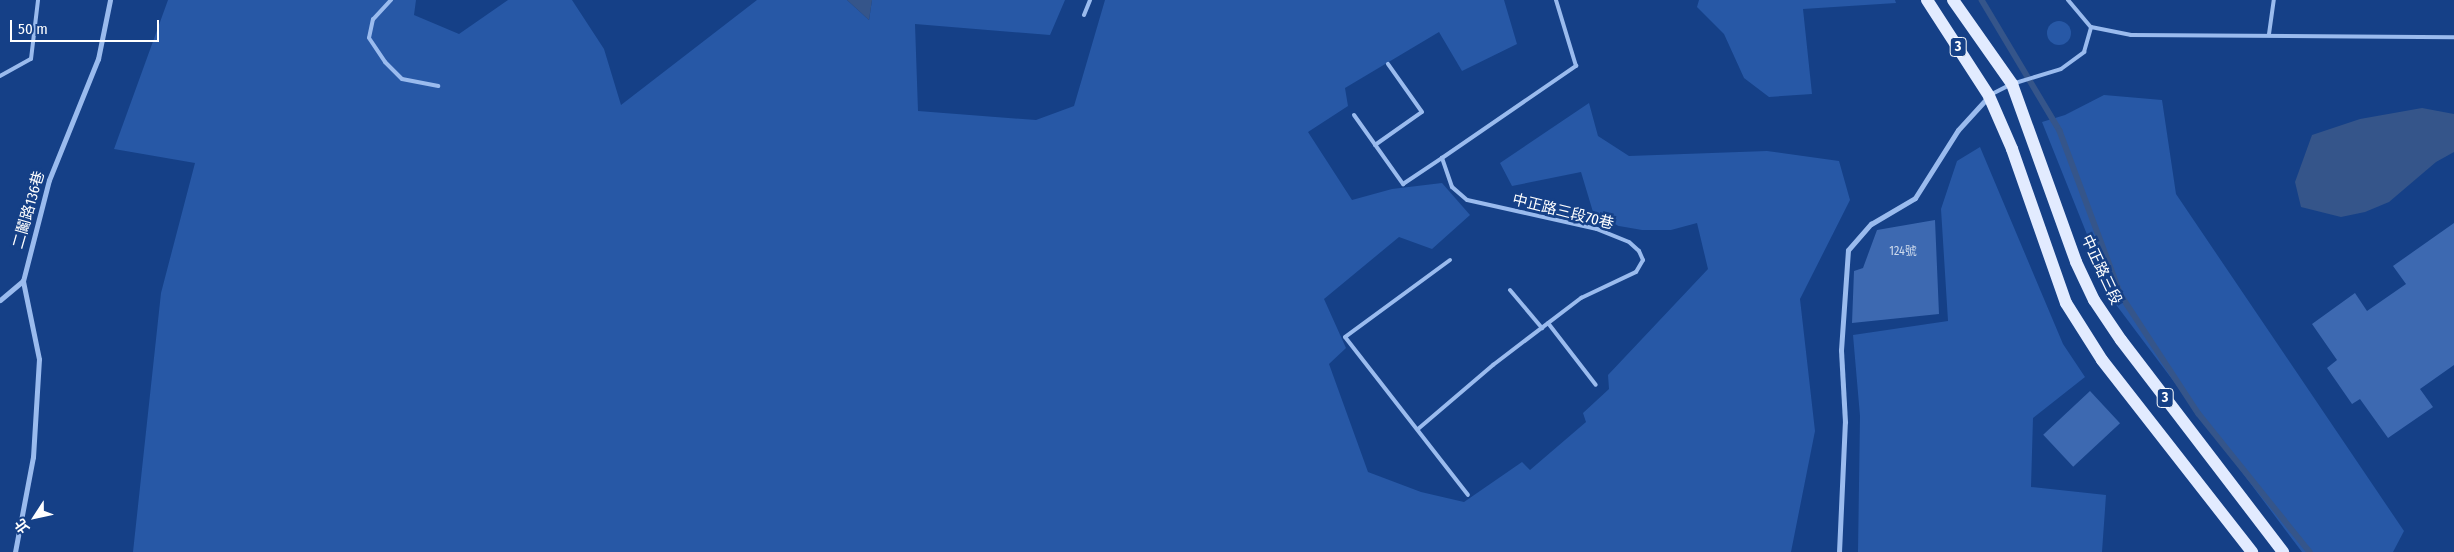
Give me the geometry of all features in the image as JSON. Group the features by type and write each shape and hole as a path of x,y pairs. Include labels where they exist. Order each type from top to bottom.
{"main road":[{"name":"3","path":"1927,0 1989,96 2012,149 2066,303 2102,360 2252,552"},
{"name":"中正路三段","path":"1953,0 2012,84 2076,262 2094,300 2121,340 2283,552"}],"street":[{"name":"二鬮路136巷","path":"15,552 33,457 39,360 23,281 48,180 98,59 110,0"},
{"path":"1839,552 1845,422 1841,350 1848,250 1870,224 1915,198 1958,130 1989,96"},
{"path":"0,300 23,281"}],"lane":[{"path":"0,76 32,59 38,0"},
{"path":"391,0 373,19 369,38 385,62 402,79 438,86"},
{"path":"1084,15 1090,0"},
{"path":"1354,115 1403,184 1576,66 1556,0"},
{"path":"2068,0 2091,27 2131,35 2269,34 2454,37"},
{"path":"2269,34 2274,0"},
{"path":"1989,96 2012,84 2061,70 2084,52 2091,27"},
{"path":"1375,145 1422,112 1388,64"},
{"name":"中正路三段70巷","path":"1418,429 1581,298 1636,272 1643,260 1639,251 1629,242 1597,229 1467,200 1452,187 1442,158"},
{"path":"1450,260 1345,336 1468,495"},
{"path":"1510,290 1542,328"},
{"path":"1548,323 1596,385"}],"shaded area":[{"path":"168,0 416,0 414,15 459,34 508,0 572,0 604,49 621,105 757,0 847,0 869,20 872,0 1065,0 1050,35 915,24 918,111 1036,120 1074,106 1105,0 1504,0 1517,44 1462,71 1439,32 1345,88 1348,106 1308,132 1352,200 1392,189 1442,183 1470,215 1432,249 1399,237 1324,299 1346,348 1329,364 1368,472 1421,492 1464,502 1522,462 1530,470 1586,422 1583,413 1609,389 1608,375 1708,269 1697,223 1671,230 1642,230 1596,222 1581,172 1512,186 1500,163 1589,103 1598,136 1629,156 1767,151 1839,161 1850,200 1800,299 1815,431 1791,552 133,552 161,293 195,163 114,149"},
{"path":"847,0 872,0 869,20"},
{"path":"1699,0 1895,0 1896,3 1803,9 1812,94 1769,97 1744,78 1724,34 1697,7"},
{"path":"2059,21 2068,24 2071,33 2068,42 2059,45 2050,42 2047,33 2050,24"},
{"path":"2104,95 2162,100 2176,194 2404,531 2393,552 2302,552 2114,302 2042,122 2065,115"},
{"path":"2422,108 2454,114 2454,152 2436,162 2389,202 2365,212 2341,217 2301,207 2295,182 2312,135 2360,119"},
{"path":"1980,147 2063,344 2085,377 2033,418 2031,487 2106,495 2102,552 1858,552 1860,416 1853,335 1948,321 1941,209 1957,161"}],"building":[{"path":"1935,220 1939,314 1852,323 1854,271 1863,268 1877,230"},
{"path":"2454,223 2454,365 2420,389 2433,407 2388,438 2360,399 2352,404 2327,368 2337,360 2312,324 2355,293 2367,311 2406,284 2393,266"},
{"path":"2090,391 2120,423 2073,467 2043,435"}],"waterway":[{"path":"1982,0 2060,131 2121,295 2199,414 2310,552"}]}
